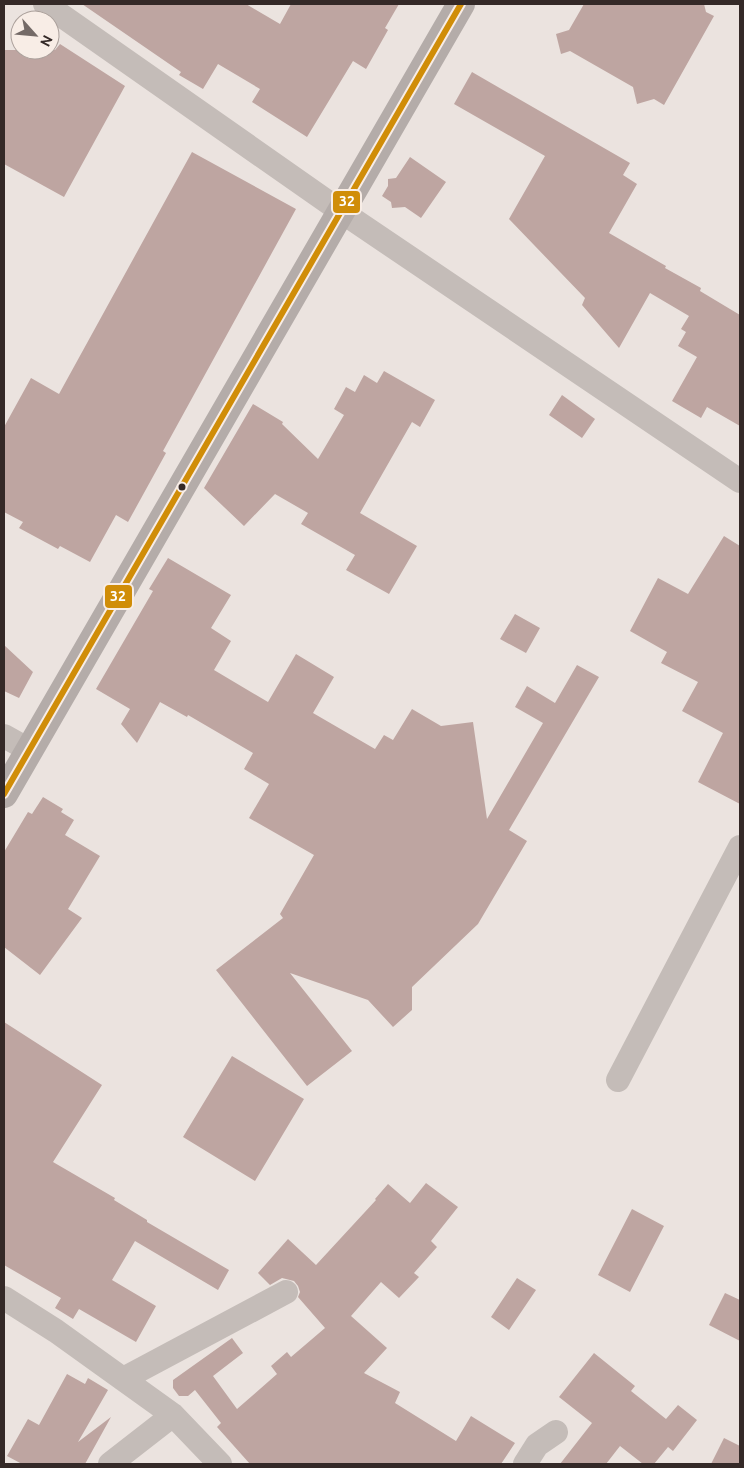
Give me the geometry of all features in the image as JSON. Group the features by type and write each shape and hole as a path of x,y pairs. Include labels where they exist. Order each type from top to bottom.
{"street":[{"path":"45,4 342,212 740,481"},
{"path":"4,794 461,4"},
{"path":"4,736 29,750"},
{"path":"618,1080 740,847"},
{"path":"123,1379 286,1292"},
{"path":"4,1298 56,1331 173,1415 220,1464"},
{"path":"110,1464 173,1415"},
{"path":"525,1464 537,1445 556,1432"}],"building":[{"path":"82,4 246,4 280,24 291,4 399,4 385,28 388,30 366,69 353,61 307,137 252,102 260,89 218,64 203,89 179,75 181,72"},
{"path":"584,4 704,4 706,12 714,16 664,105 654,99 637,104 633,87 570,51 561,54 556,34 569,30"},
{"path":"60,44 125,86 64,197 4,164 4,50 10,50 10,60 60,60"},
{"path":"472,72 630,163 623,175 637,184 609,233 666,266 665,268 701,288 700,291 740,315 740,426 707,407 701,418 672,401 697,357 678,346 686,332 681,329 689,316 650,293 619,348 582,305 585,298 509,219 545,156 454,104"},
{"path":"192,152 296,209 163,451 166,453 128,522 116,515 90,562 60,546 58,549 19,528 23,522 4,512 4,427 31,378 59,394"},
{"path":"410,157 446,182 421,218 405,207 392,208 391,202 382,196 388,186 388,179 396,178"},
{"path":"384,371 435,400 420,427 412,422 360,513 417,546 389,594 346,570 355,555 301,524 308,513 275,494 244,526 204,488 253,404 283,422 282,424 318,459 344,415 334,409 346,387 355,392 364,375 377,383"},
{"path":"562,395 595,419 582,438 549,415"},
{"path":"724,536 740,546 740,804 698,782 723,733 682,711 698,682 661,663 667,652 630,631 658,578 688,594"},
{"path":"168,558 231,595 211,628 231,641 214,670 268,702 296,654 334,677 313,713 375,749 384,735 393,740 412,709 441,726 473,722 487,819 543,723 515,707 527,686 555,703 577,665 599,677 509,830 527,841 478,924 412,987 412,1010 393,1027 368,1000 290,973 352,1051 307,1086 216,970 283,918 280,914 314,855 249,818 269,784 244,769 253,753 188,715 187,717 160,702 137,743 121,724 130,709 96,689 153,591 149,589"},
{"path":"515,614 540,628 526,653 500,639"},
{"path":"4,645 33,672 19,698 4,691"},
{"path":"43,797 63,809 61,812 74,820 65,835 100,856 68,909 82,918 40,975 4,947 4,852 28,812 32,814"},
{"path":"4,1022 102,1085 53,1162 115,1198 114,1200 147,1220 147,1222 229,1270 218,1290 135,1241 112,1280 156,1306 136,1342 79,1309 73,1319 55,1308 61,1298 4,1265"},
{"path":"232,1056 304,1099 255,1181 183,1137"},
{"path":"426,1183 458,1207 431,1241 437,1247 414,1273 419,1277 399,1298 381,1282 351,1316 387,1348 364,1373 400,1392 395,1403 456,1441 471,1416 515,1443 501,1464 250,1464 217,1427 221,1423 195,1390 188,1396 179,1396 173,1388 173,1380 232,1338 243,1353 213,1376 237,1409 277,1374 271,1366 287,1352 291,1357 325,1328 298,1297 300,1292 294,1281 282,1278 270,1285 258,1273 288,1239 316,1265 376,1200 388,1184 410,1203"},
{"path":"632,1209 664,1226 630,1292 598,1275"},
{"path":"517,1278 536,1290 509,1330 491,1317"},
{"path":"725,1293 740,1300 740,1341 709,1325"},
{"path":"594,1353 635,1386 631,1391 666,1419 678,1405 697,1420 673,1451 668,1447 654,1464 643,1464 620,1446 606,1464 560,1464 592,1423 559,1397"},
{"path":"67,1374 85,1384 88,1378 108,1390 78,1442 111,1417 85,1464 22,1464 7,1456 28,1419 39,1425"},
{"path":"724,1438 740,1446 740,1464 711,1464"}],"transit line":[{"name":"32","path":"4,794 461,4"}]}
